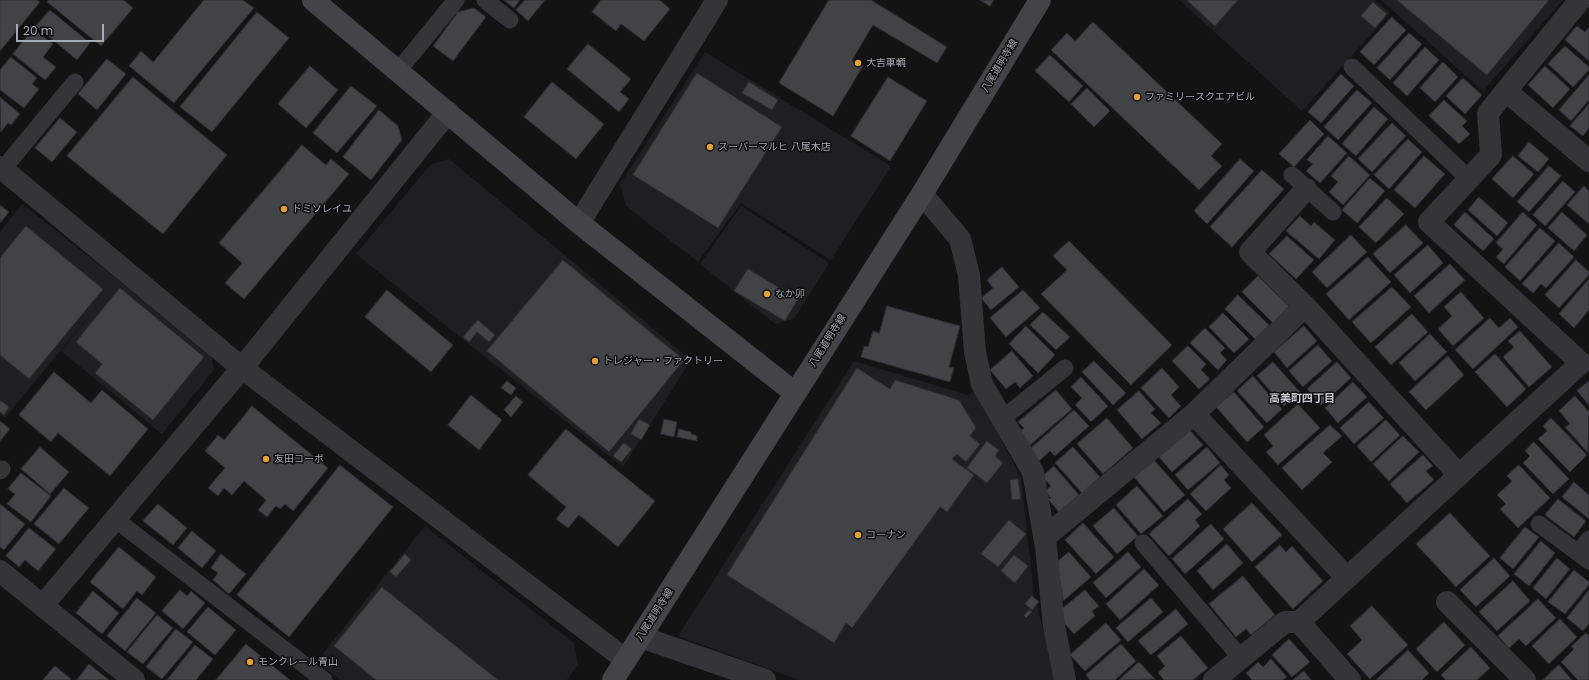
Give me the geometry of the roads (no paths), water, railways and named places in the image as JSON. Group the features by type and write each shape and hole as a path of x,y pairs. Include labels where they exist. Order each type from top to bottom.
{"main road":[{"path":"313,0 579,223 796,393"},
{"name":"八尾道明寺線","path":"613,680 922,194 1040,0"}],"street":[{"path":"579,223 717,0"},
{"path":"1214,680 1285,622 1299,622 1581,363 1429,222 1491,155 1488,113 1580,0"},
{"path":"1506,91 1589,161"},
{"path":"44,606 242,368 448,112"},
{"path":"2,168 242,368 626,660"},
{"path":"1299,182 1250,252 1305,306 1460,475"},
{"path":"922,194 960,238 969,275 975,352 982,384 1033,472 1045,537 1054,626 1065,680"},
{"path":"1045,537 1194,414 1305,306"},
{"path":"1194,414 1347,578"},
{"path":"0,571 134,680"},
{"path":"1448,602 1525,680"},
{"path":"1299,622 1350,680"},
{"path":"640,637 765,680"}],"lane":[{"path":"398,70 456,0"},
{"path":"486,0 510,20"},
{"path":"1352,67 1469,179"},
{"path":"2,168 75,82"},
{"path":"1299,182 1334,212"},
{"path":"1002,419 1065,368"},
{"path":"115,519 324,680"},
{"path":"1539,524 1583,557 1589,539"},
{"path":"1143,544 1241,658"}],"place":[{"name":"大吉車輌","path":"858,63"},
{"name":"ファミリースクエアビル","path":"1137,97"},
{"name":"スーパーマルヒ 八尾木店","path":"710,147"},
{"name":"ドミソレイユ","path":"284,209"},
{"name":"なか卯","path":"767,294"},
{"name":"トレジャー・ファクトリー","path":"595,361"},
{"name":"友田コーポ","path":"266,459"},
{"name":"コーナン","path":"858,535"},
{"name":"モンクレール青山","path":"250,662"}],"district":[{"name":"高美町四丁目","path":"1302,399"}]}
